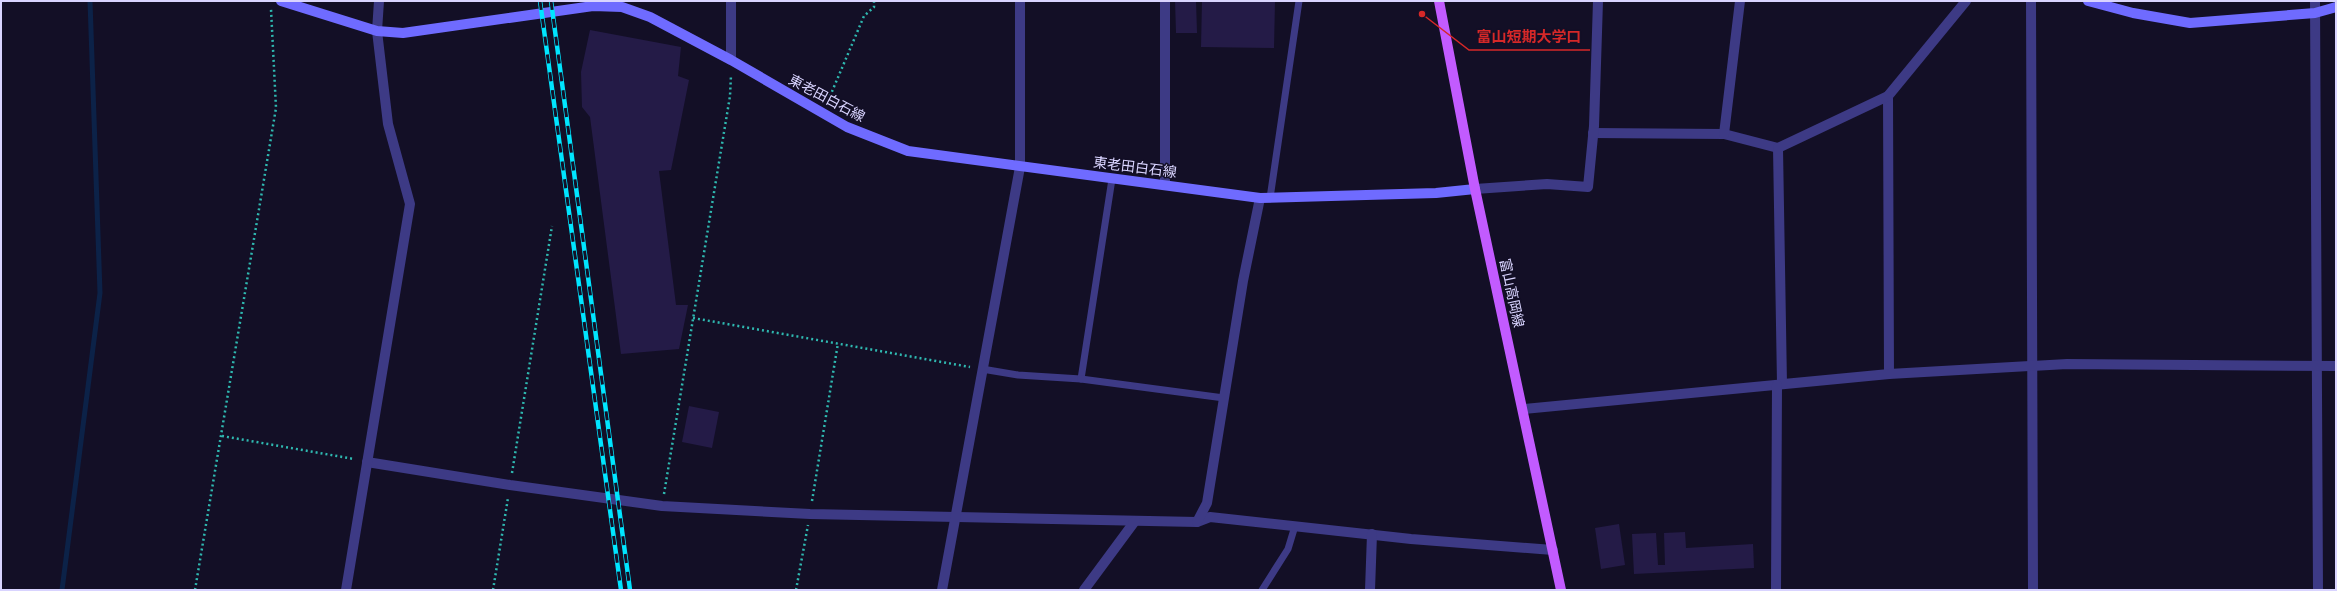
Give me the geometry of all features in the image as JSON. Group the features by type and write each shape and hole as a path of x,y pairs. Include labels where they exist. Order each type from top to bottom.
{"main road":[{"name":"東老田白石線","path":"281,1 377,31 403,33 593,6 622,7 650,17 731,60 847,127 908,151 1020,167 1265,198 1436,193 1475,189"},
{"name":"富山高岡線","path":"1439,1 1475,189 1561,590"},
{"path":"2088,1 2133,13 2190,23 2315,13 2336,7"}],"street":[{"path":"346,590 410,204 388,124 377,31 379,1"},
{"path":"731,1 731,60"},
{"path":"942,590 954,516 1020,167 1020,1"},
{"path":"1165,1 1165,185"},
{"path":"1475,189 1547,184 1588,187 1593,133 1598,1"},
{"path":"1724,134 1740,1"},
{"path":"1593,133 1724,134 1778,148 1888,96 1966,1"},
{"path":"2031,1 2033,590"},
{"path":"2315,1 2318,590"},
{"path":"1888,96 1889,374"},
{"path":"1776,590 1780,384 1778,148"},
{"path":"1197,522 1207,503 1243,281 1265,198"},
{"path":"1523,410 1889,374 2067,364 2336,366"},
{"path":"367,462 510,485 662,506 810,514 1135,521 1197,522 1210,517 1372,534 1553,550"},
{"path":"1084,590 1135,521"},
{"path":"1370,590 1372,534"}],"lane":[{"path":"1265,198 1299,1"},
{"path":"1082,379 1112,178"},
{"path":"982,369 1018,375 1082,379 1224,398"},
{"path":"1262,590 1288,549 1295,526"}],"path":[{"path":"195,590 276,108 270,1"},
{"path":"823,114 864,16 874,6 874,1"},
{"path":"662,506 730,96 731,60"},
{"path":"493,590 552,226"},
{"path":"693,318 982,369"},
{"path":"796,590 838,343"},
{"path":"222,436 367,462"}],"building":[{"path":"1175,1 1196,1 1197,33 1176,33"},
{"path":"1202,1 1275,1 1274,48 1201,47"},
{"path":"590,30 681,47 678,76 689,80 671,170 659,171 676,305 688,305 679,349 621,354 590,117 582,107 581,72"},
{"path":"689,406 719,412 712,448 682,442"},
{"path":"1619,524 1625,565 1601,569 1595,528"},
{"path":"1685,532 1686,548 1753,544 1754,568 1634,574 1632,534 1656,533 1658,565 1665,565 1664,533"}],"waterway":[{"path":"62,590 100,293 90,1"}],"railway":[{"path":"540,1 621,590"},
{"path":"551,1 630,590"}],"place":[{"name":"富山短期大学口","path":"1422,14"}]}
